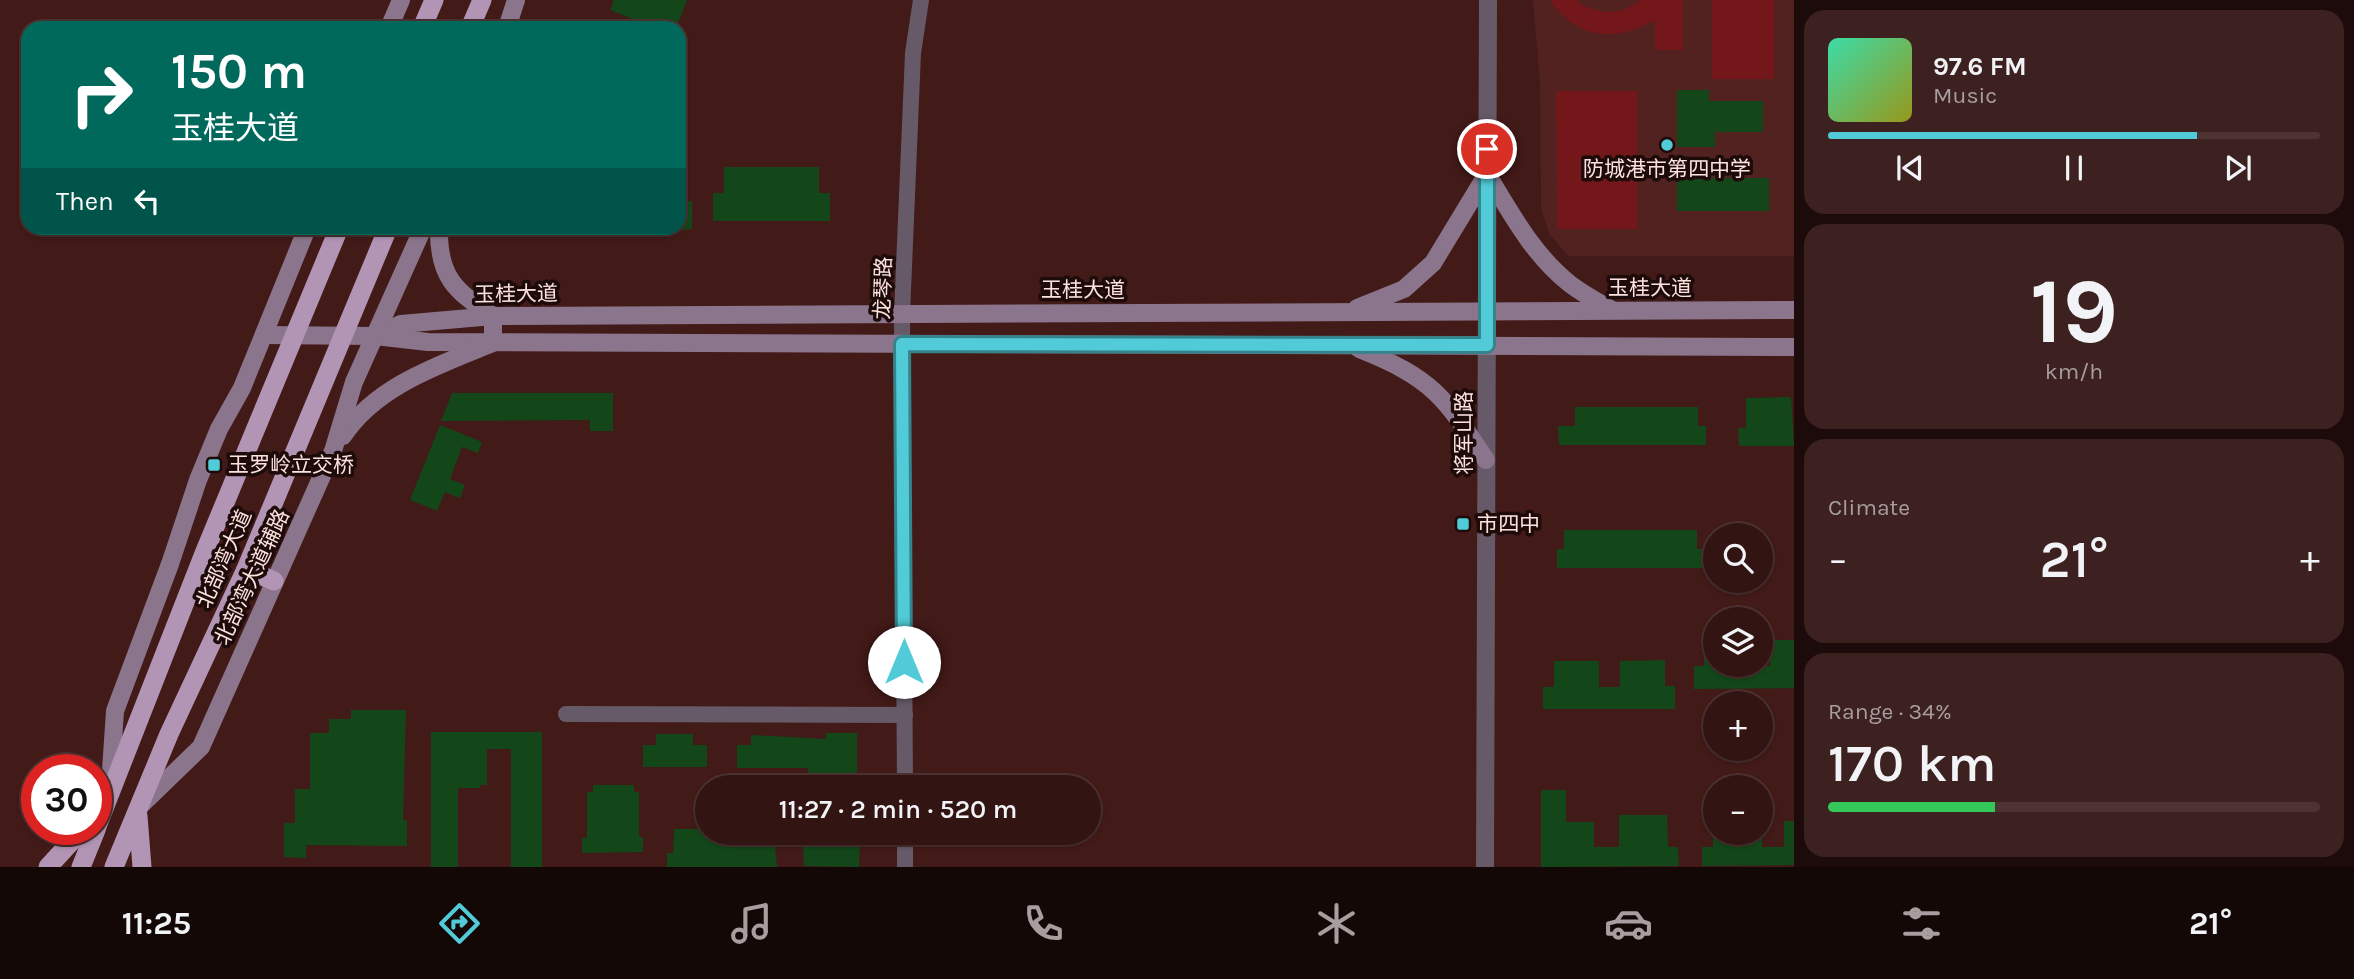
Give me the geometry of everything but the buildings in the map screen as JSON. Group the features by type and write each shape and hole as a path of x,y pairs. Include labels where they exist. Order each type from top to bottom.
{"highway":[{"path":"425,21 434,0"},
{"path":"473,21 482,0"},
{"name":"北部湾大道","path":"112,783 337,235"},
{"name":"北部湾大道","path":"114,867 169,734 246,569 385,235"},
{"path":"246,569 274,581"},
{"path":"138,809 142,867"},
{"path":"48,867 68,845"},
{"name":"北部湾大道","path":"81,867 90,845"}],"main road":[{"path":"392,21 401,0"},
{"path":"509,21 516,0"},
{"path":"1347,312 1404,289 1433,263 1487,174 1526,237 1545,260 1570,284 1612,310"},
{"path":"110,754 116,711 198,480 219,429 242,388 304,235"},
{"name":"北部湾大道辅路","path":"138,809 201,747 274,581 296,538 333,451 354,382 420,235"},
{"path":"333,451 353,421 414,375 493,343 493,316 460,294 443,270 440,235"},
{"name":"玉桂大道","path":"375,336 401,324 493,316 1794,310"},
{"name":"玉桂大道","path":"264,335 375,336 428,342 493,343 1794,347"},
{"path":"1349,345 1399,365 1434,387 1486,460"}],"street":[{"name":"龙琴路","path":"905,775 902,314 914,53 921,0"},
{"name":"将军山路","path":"1486,867 1488,0"},
{"path":"566,714 905,715"},
{"path":"905,845 905,867"}],"shaded area":[{"name":"防城港市第四中学","path":"1533,0 1794,0 1794,256 1568,256 1549,233 1541,208 1540,82"},
{"path":"1550,0 1576,0 1586,7 1605,12 1624,10 1641,0 1683,0 1683,50 1655,50 1655,20 1626,32 1598,33 1584,30 1572,23"},
{"path":"1712,0 1774,0 1774,79 1712,79"},
{"path":"1556,91 1637,91 1637,229 1557,229"}],"place":[{"name":"防城港市第四中学","path":"1667,145"},
{"name":"玉罗岭立交桥","path":"214,465"},
{"name":"市四中","path":"1463,524"}],"route":[{"path":"904,662 902,344 1487,345 1487,149"}]}
